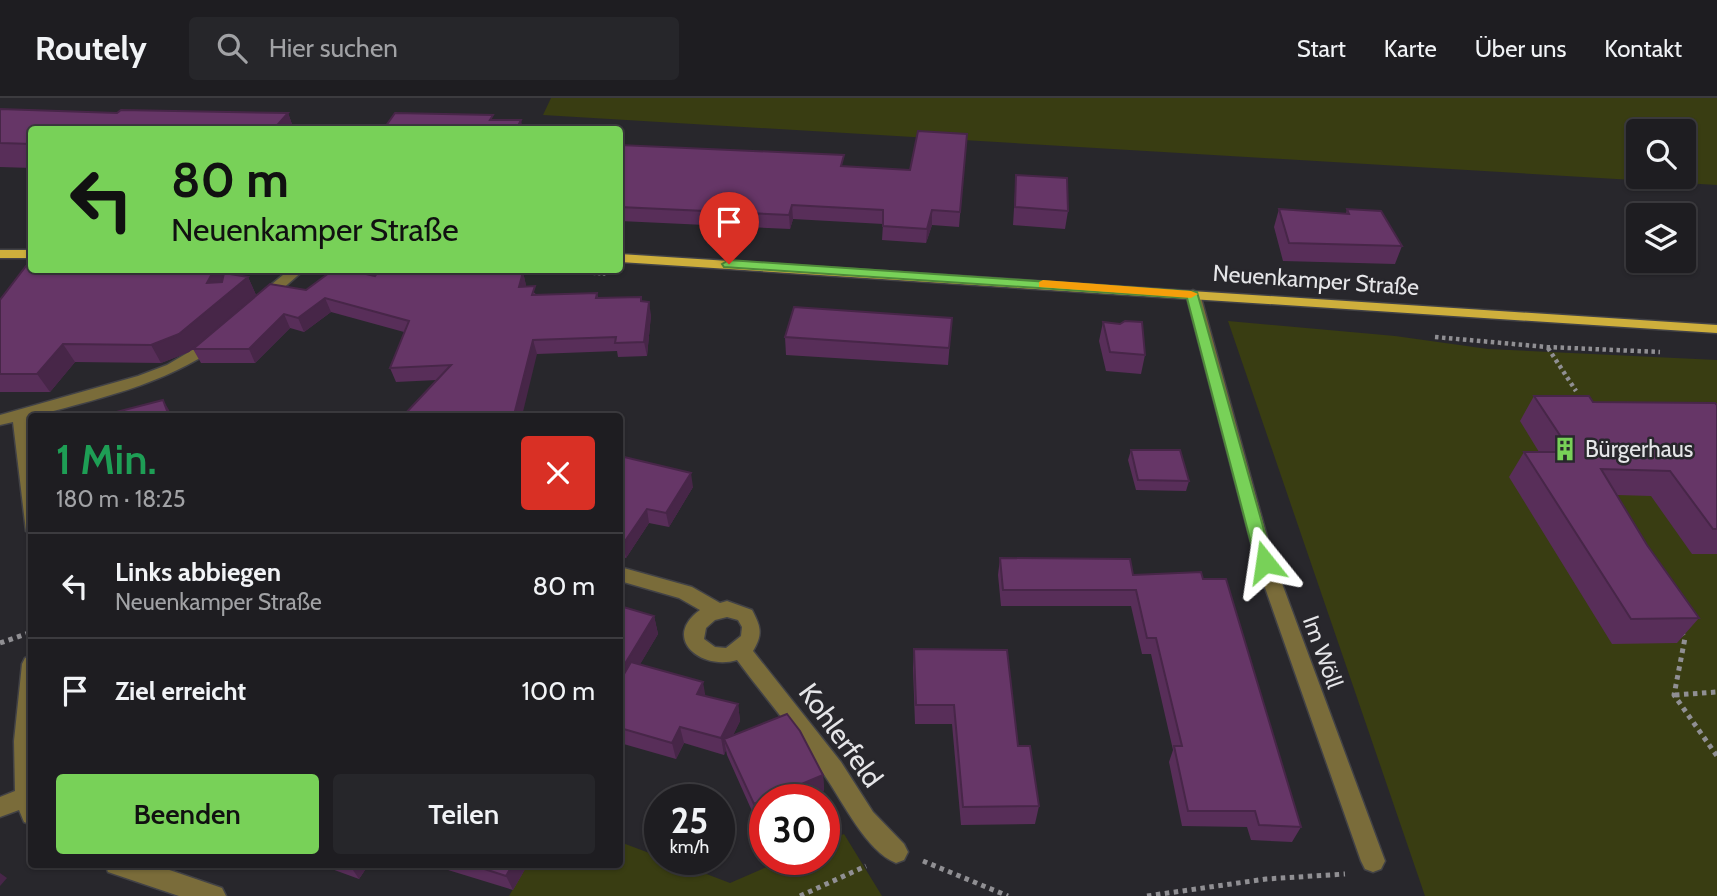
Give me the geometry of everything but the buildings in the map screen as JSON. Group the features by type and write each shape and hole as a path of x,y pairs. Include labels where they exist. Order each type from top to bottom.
{"main road":[{"path":"0,254 28,254"},
{"name":"Neuenkamper Straße","path":"623,258 1717,329"}],"street":[{"path":"246,314 294,273"},
{"name":"Im Wöll","path":"1193,295 1265,562 1373,861"},
{"path":"0,420 97,393 180,365 195,357 229,329"},
{"path":"20,414 28,489"},
{"path":"623,575 685,592 716,610 737,611 750,621 752,637 741,651 723,657 705,653 698,648 694,641 696,626 701,619 716,610"},
{"name":"Kohlerfeld","path":"741,651 833,769 865,819 896,852"},
{"path":"0,807 28,806 28,700"},
{"path":"128,868 214,896"}],"path":[{"path":"1547,347 1576,391"},
{"path":"1679,628 1685,638 1674,695 1717,756"},
{"path":"0,643 28,633"},
{"path":"1674,695 1717,692"},
{"path":"800,896 896,852 1008,896"},
{"path":"1147,896 1266,879 1355,873 1373,861"}],"green space":[{"path":"551,98 1717,98 1717,185 1696,184 1696,119 1626,119 1626,180 543,115"},
{"path":"1228,321 1395,336 1488,349 1717,360 1717,896 1425,896"},
{"path":"844,834 882,896 509,896 525,868 623,868 623,843 644,851 644,875 709,875 730,883 749,875 840,875 840,836"}],"slow traffic":[{"path":"1043,284 1191,294"}],"place":[{"name":"Bürgerhaus","path":"1565,449"}],"route":[{"path":"729,264 1193,295 1265,562"}]}
